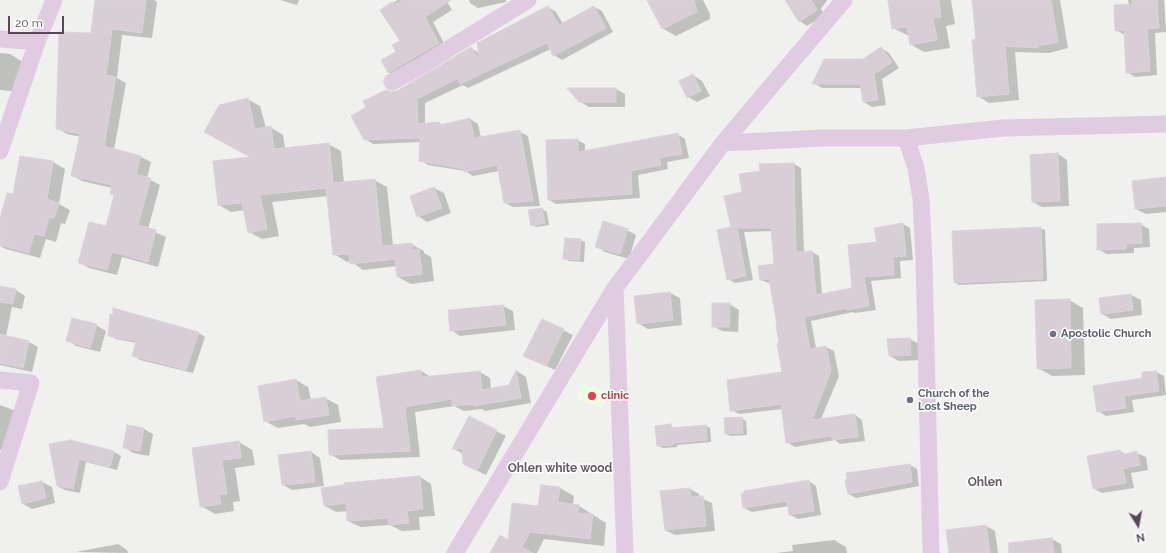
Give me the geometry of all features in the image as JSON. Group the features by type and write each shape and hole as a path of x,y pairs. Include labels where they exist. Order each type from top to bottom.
{"street":[{"path":"0,151 37,42 54,0"},
{"path":"392,82 421,66 528,0"},
{"path":"455,553 615,288 723,143 844,0"},
{"path":"0,39 37,42"},
{"path":"723,143 824,138 906,138 1003,128 1166,124"},
{"path":"906,138 916,168 921,199 924,246 931,553"},
{"path":"615,288 625,553"},
{"path":"0,380 31,383 0,482"}],"shaded area":[{"name":"clinic","path":"582,384 608,392 603,408 577,399"}],"building":[{"path":"95,0 146,0 142,33 112,29 106,75 116,77 104,146 141,156 136,174 151,178 138,225 156,230 148,262 112,252 107,270 78,263 89,222 106,226 114,195 110,194 112,185 71,176 80,134 56,129 59,32 91,33"},
{"path":"403,0 451,0 425,17 439,43 388,73 381,60 396,52 392,45 400,41 380,10 392,2 394,5"},
{"path":"647,0 694,0 697,12 662,29"},
{"path":"785,0 811,0 817,10 799,22"},
{"path":"888,0 939,0 941,17 933,18 937,40 910,45 907,27 892,29"},
{"path":"972,0 1051,0 1058,42 1038,46 1038,48 1005,46 1009,94 977,97 972,40 976,39"},
{"path":"1132,0 1157,0 1159,28 1147,29 1150,71 1126,73 1124,30 1115,31 1114,5 1133,4"},
{"path":"548,6 559,25 594,6 606,28 553,56 547,43 460,84 457,79 417,99 418,124 439,122 440,125 470,118 474,138 520,130 533,201 504,203 497,165 464,172 464,169 419,161 420,138 364,140 351,116 366,107 363,101 386,90 391,92 397,91 471,47 480,61 477,43"},
{"path":"881,47 892,62 874,74 878,100 863,102 860,84 812,84 824,59 863,59"},
{"path":"693,74 701,91 687,98 679,81"},
{"path":"567,88 616,88 616,102 579,102"},
{"path":"248,98 255,129 271,126 274,149 329,143 333,183 375,179 382,246 412,243 413,250 419,249 422,274 397,277 395,259 350,264 349,254 333,255 326,188 260,195 267,229 248,233 242,203 218,205 213,161 250,157 204,132 219,105"},
{"path":"678,133 682,154 659,158 661,165 631,171 632,194 548,200 546,140 578,139 578,152"},
{"path":"1058,153 1060,201 1032,202 1030,155"},
{"path":"20,156 53,161 47,199 59,203 54,218 49,217 44,236 34,234 29,253 0,245 0,218 7,193 13,194"},
{"path":"794,163 796,252 812,251 816,295 852,288 848,245 877,242 874,228 903,223 906,256 893,257 894,275 864,277 869,306 847,310 847,308 804,317 810,349 826,346 831,371 812,420 855,414 858,437 832,440 832,436 786,443 781,404 730,411 727,380 782,372 777,344 779,343 777,325 769,279 760,280 758,266 774,264 771,228 737,228 746,276 727,280 717,230 731,227 724,196 742,192 739,174 760,171 759,164"},
{"path":"1166,177 1166,206 1135,209 1132,181"},
{"path":"434,187 442,208 417,217 410,196"},
{"path":"542,208 545,223 531,226 528,210"},
{"path":"603,221 628,229 620,254 595,247"},
{"path":"1141,223 1142,243 1126,244 1126,249 1097,250 1097,224"},
{"path":"1041,227 1043,279 954,283 952,231"},
{"path":"565,238 581,239 579,260 563,259"},
{"path":"0,286 16,289 13,304 0,302"},
{"path":"670,292 673,320 637,324 634,296"},
{"path":"1131,294 1133,310 1101,314 1099,298"},
{"name":"Apostolic Church","path":"1070,299 1071,368 1037,369 1035,300"},
{"path":"712,303 730,303 729,327 712,327"},
{"path":"503,305 506,325 450,331 448,310"},
{"path":"113,308 199,332 186,370 132,356 136,341 108,336 110,314 113,314"},
{"path":"72,318 97,324 90,348 66,341"},
{"path":"542,319 564,329 546,366 523,356"},
{"path":"0,334 29,341 23,368 0,363"},
{"path":"910,338 911,355 889,356 887,339"},
{"path":"421,370 422,377 480,371 482,390 509,385 516,370 521,398 474,406 475,404 452,406 452,399 405,407 410,451 329,455 328,430 384,428 376,377"},
{"path":"1156,371 1159,391 1124,396 1126,408 1097,412 1093,386 1142,378 1142,372"},
{"path":"296,379 300,401 326,397 329,415 296,420 296,416 264,422 258,386"},
{"path":"469,416 497,430 477,471 463,464 462,449 452,449"},
{"path":"742,417 743,433 725,434 724,418"},
{"path":"671,424 671,428 706,425 707,440 657,446 655,426"},
{"path":"127,425 144,428 140,451 123,448"},
{"path":"71,440 114,451 110,467 79,459 73,489 57,486 49,444"},
{"path":"239,441 241,458 222,460 227,494 219,495 221,504 200,507 192,448"},
{"path":"1120,450 1121,455 1137,451 1140,465 1123,469 1126,483 1093,489 1087,456"},
{"path":"311,451 315,482 282,485 278,455"},
{"path":"910,464 912,482 848,494 845,480 847,480 846,473"},
{"path":"420,476 423,509 407,511 409,523 389,525 388,518 347,521 346,503 324,506 321,488 344,485 344,483"},
{"path":"809,480 814,511 789,515 787,501 743,508 741,494 744,493 744,491"},
{"path":"42,481 46,498 22,504 18,486"},
{"path":"541,485 560,487 558,502 579,505 578,513 593,514 590,539 530,532 522,547 533,553 490,553 500,535 508,540 512,503 538,506"},
{"path":"690,488 691,497 703,496 706,526 665,530 660,491"},
{"path":"986,525 990,553 949,553 946,530"},
{"path":"1052,538 1054,553 1009,553 1008,543"}],"place":[{"name":"Apostolic Church","path":"1053,334"},
{"name":"clinic","path":"592,396"},
{"name":"Church of the Lost Sheep","path":"910,400"}],"district":[{"name":"Ohlen white wood","path":"560,468"},
{"name":"Ohlen","path":"985,482"}]}
